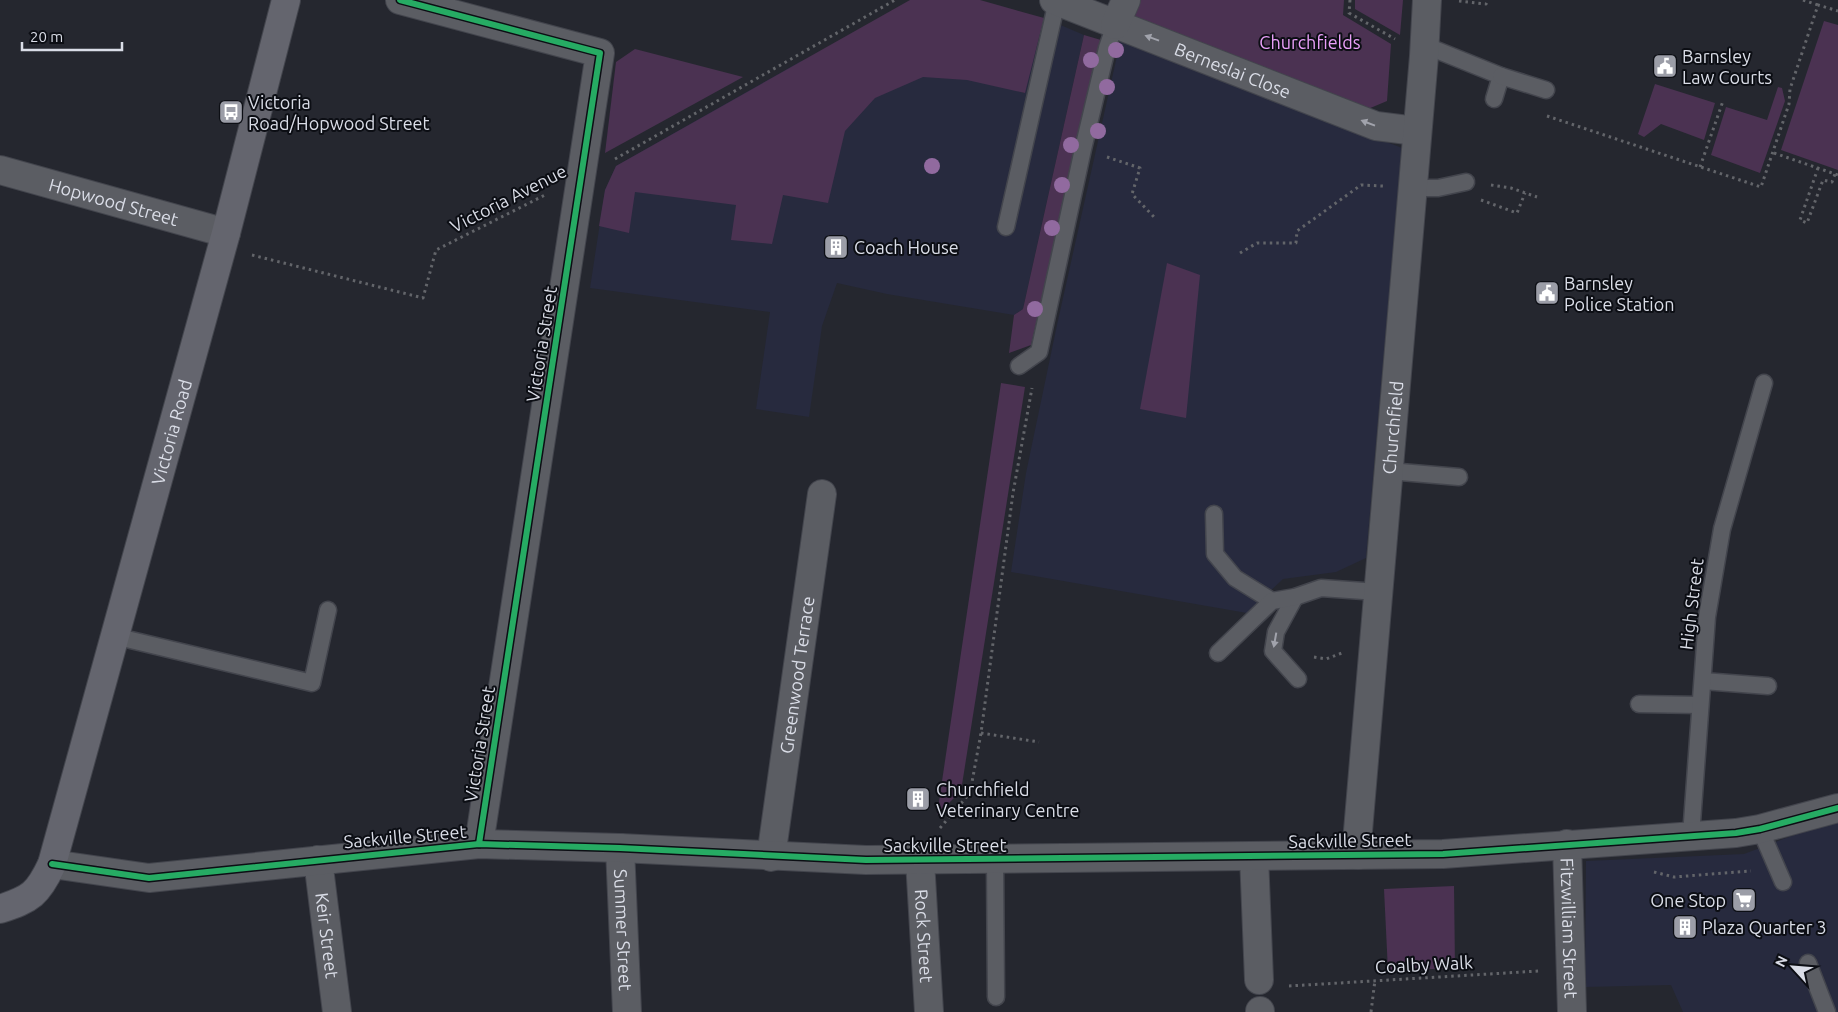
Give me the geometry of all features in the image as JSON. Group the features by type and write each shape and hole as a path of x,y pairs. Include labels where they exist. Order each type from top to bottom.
{"street":[{"name":"Victoria Road","path":"52,864 224,240 286,0"},
{"name":"Victoria Street","path":"400,0 600,53 479,844"},
{"name":"Berneslai Close","path":"1056,0 1115,25 1376,126 1416,131"},
{"path":"1115,25 1126,0"},
{"name":"Churchfield","path":"1358,855 1358,831 1427,0"},
{"name":"Hopwood Street","path":"0,170 224,240"},
{"name":"Greenwood Terrace","path":"772,857 822,494"},
{"name":"Sackville Street","path":"52,864 149,878 479,844 620,848 772,857 929,861 1443,854 1736,833 1838,808"},
{"name":"Fitzwilliam Street","path":"1567,844 1572,1012"},
{"name":"Summer Street","path":"620,848 626,1012"},
{"path":"1254,856 1259,980"},
{"name":"Keir Street","path":"318,860 337,1012"},
{"name":"Rock Street","path":"929,861 929,1012"},
{"path":"0,909 24,901 42,885 52,864"}],"lane":[{"path":"1006,227 1056,0"},
{"path":"1019,366 1039,352 1083,149 1107,48 1115,25"},
{"path":"1424,50 1546,90"},
{"path":"1494,99 1501,76"},
{"path":"1411,188 1438,188 1466,182"},
{"name":"High Street","path":"1691,836 1707,618 1722,529 1764,383"},
{"path":"1389,471 1459,477"},
{"path":"1214,514 1215,554 1234,578 1272,601"},
{"path":"1218,653 1272,601 1295,597 1321,588 1378,592"},
{"path":"1295,597 1276,632 1273,651 1298,680"},
{"path":"114,636 312,683 328,610"},
{"path":"1703,681 1768,686"},
{"path":"1639,704 1700,705"},
{"path":"1760,828 1783,882"},
{"path":"995,860 996,997"},
{"path":"1808,963 1827,1012"}],"path":[{"path":"1350,0 1349,13 1424,50"},
{"path":"1452,0 1486,4 1488,0"},
{"path":"1803,0 1838,11"},
{"path":"1541,114 1761,187 1774,153 1789,104 1790,89 1818,5"},
{"path":"1700,167 1723,101"},
{"path":"1083,149 1140,168 1132,194 1155,218"},
{"path":"1774,153 1818,168 1837,175 1832,182 1823,180 1807,223 1800,220 1818,168"},
{"path":"1466,182 1474,198 1517,212 1525,193"},
{"path":"1240,253 1257,243 1296,243 1297,231 1361,185"},
{"path":"1511,188 1537,196"},
{"path":"929,861 938,831 970,793 981,733 1013,493 1039,352"},
{"path":"1273,651 1326,659 1343,653 1373,655"},
{"path":"981,733 1039,742"},
{"path":"1371,1012 1375,980"}],"shaded area":[{"path":"1044,18 1084,35 1023,309 1014,315 887,294 837,283 822,326 809,417 756,409 770,312 590,288 605,190 616,166 801,61 894,47 1024,93"},
{"path":"1121,38 1402,148 1366,558 1336,572 1283,579 1247,613 1011,572 1026,473"},
{"path":"1838,818 1838,1012 1683,1012 1671,985 1585,987 1586,861 1744,854"}],"green space":[{"path":"910,0 980,0 1044,18 1025,93 967,80 923,77 875,98 845,131 828,203 783,195 772,244 731,240 736,205 635,192 629,233 599,226 605,190 616,166"},
{"name":"Churchfields","path":"1140,0 1344,0 1343,15 1391,44 1387,101 1368,109 1134,18"},
{"path":"1355,0 1403,0 1400,35 1355,9"},
{"path":"1824,21 1838,25 1838,170 1781,150"},
{"path":"1084,35 1101,40 1031,345 1009,353 1014,315 1023,309"},
{"path":"635,49 743,77 605,153 616,62"},
{"path":"1655,84 1715,103 1704,140 1661,124 1644,137 1638,134"},
{"path":"1778,87 1782,88 1785,101 1760,173 1711,155 1726,107 1767,120"},
{"path":"1167,263 1200,275 1186,418 1140,409"},
{"path":"1001,383 1025,387 961,791 937,815"},
{"path":"1454,886 1455,968 1388,971 1384,889"}],"cycle path":[{"path":"400,0 600,53 479,844"},
{"path":"52,864 149,878 479,844 620,848 866,860 1443,854 1736,833 1760,829 1838,808"}],"place":[{"name":"Barnsley Law Courts","path":"1665,66"},
{"name":"Victoria Road/Hopwood Street","path":"231,112"},
{"name":"Coach House","path":"836,247"},
{"name":"Barnsley Police Station","path":"1547,293"},
{"name":"Churchfield Veterinary Centre","path":"918,799"},
{"name":"One Stop","path":"1744,900"},
{"name":"Plaza Quarter 3","path":"1685,927"}]}
